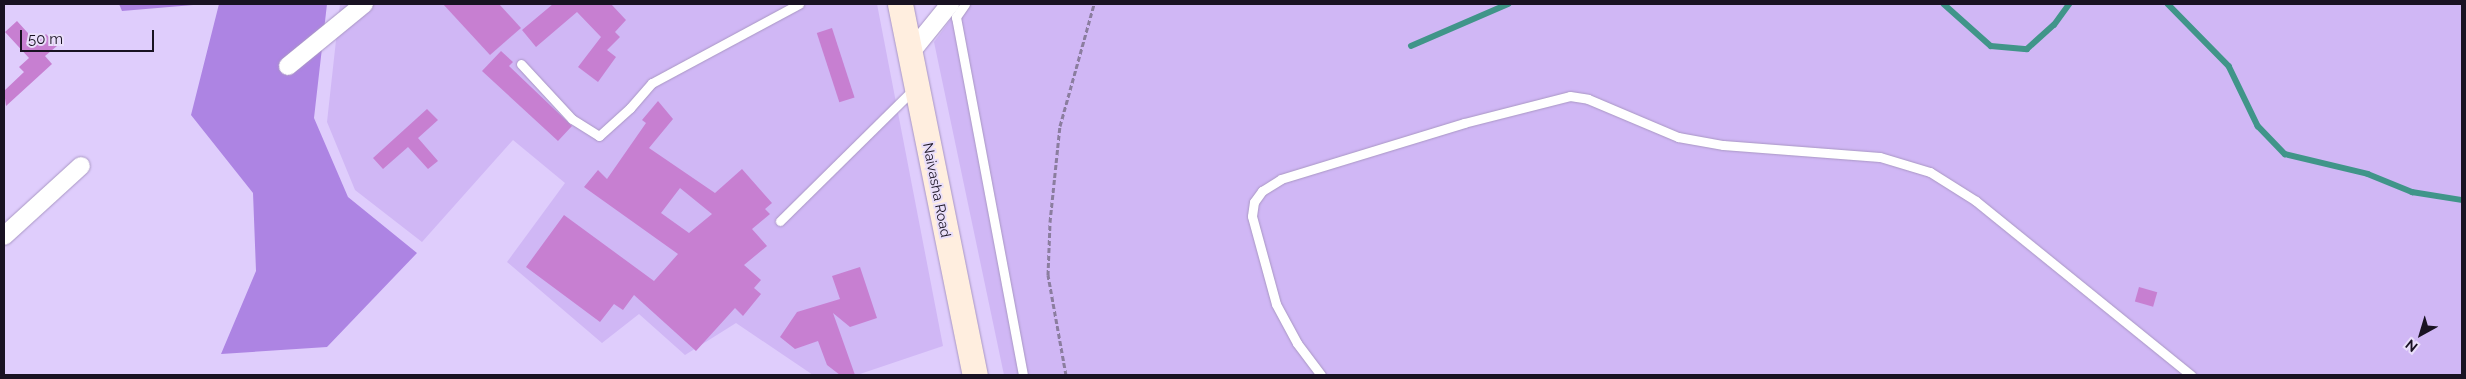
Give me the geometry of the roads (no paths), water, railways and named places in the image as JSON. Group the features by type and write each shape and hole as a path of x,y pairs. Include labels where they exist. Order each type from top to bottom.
{"main road":[{"name":"Naivasha Road","path":"900,4 975,375"}],"street":[{"path":"288,66 364,4"},
{"path":"911,52 950,4"},
{"path":"4,236 81,166"}],"lane":[{"path":"521,64 572,119 599,136 630,108 652,83 799,4"},
{"path":"965,4 956,17 1023,375"},
{"path":"780,221 917,86"},
{"path":"1321,375 1297,343 1276,304 1252,216 1254,202 1262,191 1281,179 1464,123 1570,96 1588,99 1678,137 1723,145 1880,157 1930,172 1976,201 2191,375"}],"waterway":[{"path":"1411,46 1508,4"},
{"path":"1944,4 1991,46 2027,49 2054,25 2069,4"},
{"path":"2168,4 2229,66 2258,126 2285,154 2368,174 2412,192 2462,200"}]}
